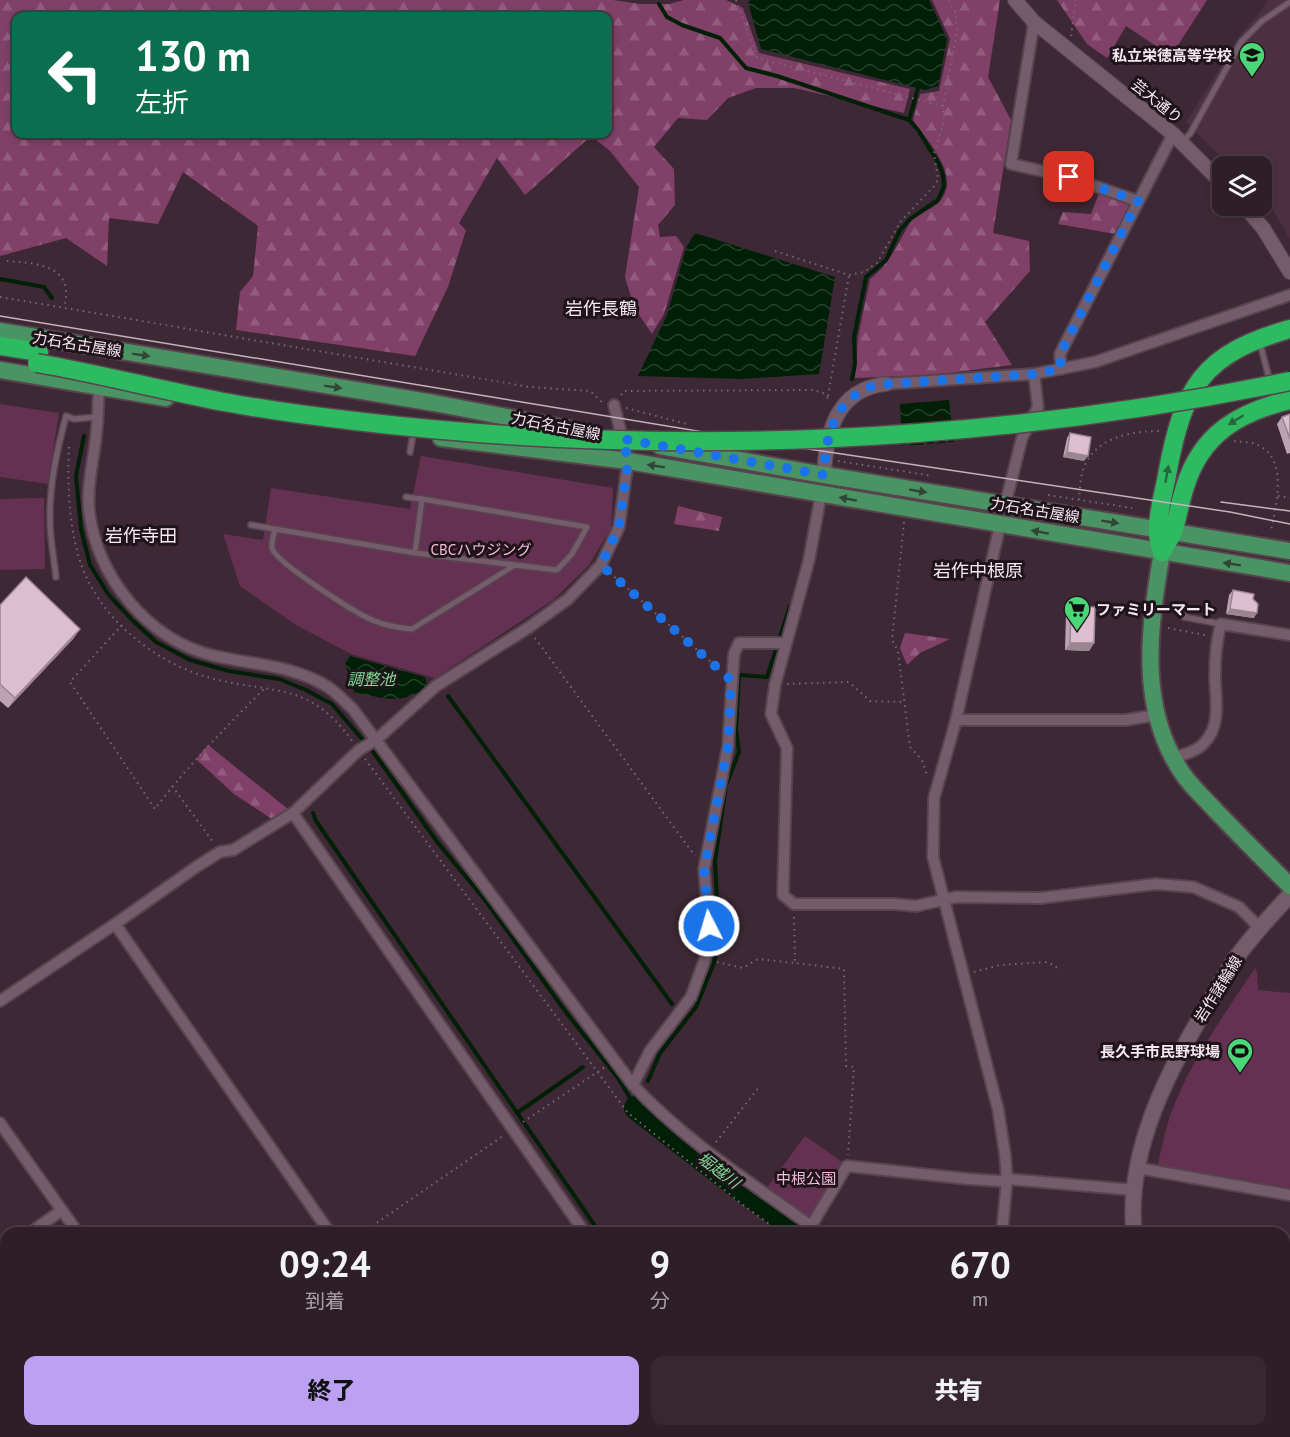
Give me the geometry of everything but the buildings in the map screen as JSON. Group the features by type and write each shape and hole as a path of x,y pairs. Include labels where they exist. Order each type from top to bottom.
{"highway":[{"path":"1162,552 1172,446 1183,408 1191,393 1201,377 1226,354 1288,329"},
{"path":"0,346 99,374 223,402 356,422 498,434 662,441 820,438 985,427 1150,406 1290,381"},
{"path":"0,357 38,358 244,394 358,410 499,423 612,428 711,429 817,427 1022,413 1156,394 1290,370"},
{"path":"1165,531 1192,467 1213,438 1234,421 1257,409 1283,402"}],"main road":[{"name":"力石名古屋線","path":"0,331 434,403 824,475 1290,552"},
{"name":"力石名古屋線","path":"0,370 295,418 628,461 1290,573"},
{"path":"1162,552 1151,618 1150,641 1152,688 1156,715 1163,737 1172,758 1192,786 1290,886"},
{"name":"岩作諸輪線","path":"1134,1227 1134,1190 1145,1137 1153,1112 1179,1055 1237,957 1290,895"}],"street":[{"name":"芸大通り","path":"1015,0 1034,22 1177,138 1212,173"},
{"path":"1034,22 1011,164 1069,177 1138,201"},
{"path":"1061,369 1060,354 1138,201 1177,138"},
{"path":"1253,216 1263,228 1290,272"},
{"path":"824,475 825,458 838,410 855,395 868,388 886,384 1034,374 1095,362 1290,294"},
{"path":"1005,505 1022,438 1038,407 1034,374"},
{"path":"99,387 97,434 88,486 89,511 105,564 130,603 163,634 189,648 213,656 278,666 302,674 329,688 352,708 633,1084 650,1102 709,1151 811,1226 847,1166 969,1179 999,1181 1007,1179 1134,1190"},
{"path":"0,1001 196,867 220,852 233,850 293,813 359,750 376,740 436,686 528,628 568,599 601,565 619,527 628,461 614,405"},
{"path":"821,494 809,560 785,643 771,714 787,748 783,895 794,904 916,906 957,897 1041,898 1156,885 1193,887 1239,907 1260,928"},
{"path":"999,525 998,538 956,720 934,798 933,857 998,1109 1007,1179 1003,1227"},
{"path":"1172,758 1187,754 1205,742 1215,724 1217,637 1221,624 1290,635"},
{"path":"633,1084 650,1051 691,997 705,959 709,926 704,869 728,746 734,654 739,643 785,643"},
{"path":"956,720 1126,720 1156,715"},
{"path":"293,813 581,1227"},
{"path":"115,924 326,1227"},
{"path":"0,1123 74,1227"},
{"path":"1138,1168 1290,1195"},
{"path":"38,1227 62,1210"}],"lane":[{"path":"1177,138 1190,134 1241,42 1262,21 1290,2"},
{"path":"1259,339 1283,402"},
{"path":"56,577 50,522 51,487 66,416 74,419 97,417"},
{"path":"410,452 413,434"},
{"path":"251,525 415,553 557,570 572,554 587,527 406,498"},
{"path":"415,553 422,499"},
{"path":"275,529 272,549 304,579 371,620 401,628 412,629 515,565"},
{"path":"1185,609 1184,617 1221,624"}],"path":[{"path":"736,0 757,58 943,106"},
{"path":"776,251 849,275 864,272 877,263 901,221 936,183 938,178 934,154 944,121 943,106 957,32 956,13 948,0"},
{"path":"1063,46 1071,38 1076,0"},
{"path":"7,261 35,263 54,271 64,286 62,308"},
{"path":"828,396 849,275"},
{"path":"0,297 530,387 590,391 603,403 691,425"},
{"path":"614,405 624,391 814,390 828,396 838,410"},
{"path":"74,419 69,449 70,503 74,533 82,569 100,601 140,642 186,670 234,683 288,692 310,701 330,715 344,729 628,1113 774,1227"},
{"path":"1079,500 1084,468 1092,453 1113,438 1137,431 1163,431"},
{"path":"1233,441 1254,443 1268,453 1278,469 1277,496 1271,531"},
{"path":"825,458 940,478"},
{"path":"1044,495 1132,508"},
{"path":"1277,496 1290,498"},
{"path":"905,508 892,640 898,651 910,747 922,760 934,798"},
{"path":"601,565 731,680"},
{"path":"122,625 70,682 155,809 208,745 266,687"},
{"path":"528,628 704,869"},
{"path":"1168,628 1217,637"},
{"path":"775,685 849,682 870,701 904,702"},
{"path":"172,786 220,852"},
{"path":"794,904 795,963"},
{"path":"705,959 743,968 758,959 844,969 846,1066 854,1067 847,1166"},
{"path":"964,975 1000,965 1048,962 1061,970"},
{"path":"371,1227 597,1072"},
{"path":"709,1151 759,1087"}],"shaded area":[{"name":"私立栄徳高等学校","path":"1268,0 1290,0 1290,239 1272,209 1272,156 1220,156 1186,122 1241,34"}],"green space":[{"path":"0,0 613,0 640,4 669,4 684,0 726,0 743,8 759,53 910,89 904,113 794,88 756,88 728,98 707,120 678,118 654,147 674,169 675,205 658,225 660,237 676,236 684,247 664,314 652,334 634,307 625,277 639,187 610,151 594,138 612,138 612,12 12,12 12,138 589,138 525,195 497,158 459,223 466,230 448,287 415,356 236,330 240,292 253,276 258,226 183,172 158,224 109,218 107,266 66,238 0,256"},
{"path":"932,0 1000,0 988,77 1011,120 993,233 1029,241 1030,271 985,322 1012,365 932,375 855,378 858,337 870,279 889,259 916,216 937,204 946,191 945,170 940,159 913,120 920,94 939,91 950,39"},
{"path":"1057,0 1207,0 1171,56 1126,26 1107,58 1087,44"},
{"path":"1101,188 1138,201 1121,235 1058,224 1063,212 1091,214"},
{"path":"0,404 59,413 48,484 0,477"},
{"name":"CBCハウジング","path":"421,456 613,488 611,528 589,565 553,600 435,678 351,654 296,625 240,586 223,534 263,540 271,488 410,509"},
{"path":"44,498 45,569 0,570 0,499"},
{"path":"678,506 722,517 719,531 674,524"},
{"path":"905,633 950,639 920,653 907,665 900,648"},
{"path":"208,745 293,813 278,823 234,794 196,759"},
{"name":"長久手市民野球場","path":"1255,968 1258,990 1290,993 1290,1188 1158,1165 1170,1116 1187,1077"},
{"name":"中根公園","path":"805,1136 845,1164 811,1221 766,1189"}],"water":[{"path":"751,0 929,0 947,39 938,86 925,90 761,49 748,2"},
{"path":"695,233 835,277 819,374 741,379 638,376 667,315 686,248"},
{"path":"949,400 954,442 902,446 900,404"},
{"name":"調整池","path":"350,656 425,677 428,688 399,699 354,692 345,664"}],"waterway":[{"path":"659,4 667,17 682,25 720,38 746,68 777,76 909,120"},
{"path":"852,379 855,364 854,337 866,277 886,260 900,230 910,219 938,200 944,186 939,164 918,130 909,120 918,88"},
{"path":"0,279 44,287 52,298"},
{"path":"84,436 76,476 81,529 90,565 108,594 156,642 190,660 229,671 279,679 332,704 374,753 438,843 485,900 565,1011 618,1078 636,1108"},
{"path":"648,1081 660,1053 696,1007 714,963 719,936 715,861 726,785 739,752 736,729 739,675 767,677 790,606"},
{"path":"448,696 672,1004"},
{"path":"313,813 316,821 596,1227"},
{"path":"517,1113 583,1067"},
{"name":"堀越川","path":"636,1108 794,1227"}],"tram line":[{"path":"0,316 795,447 1230,512 1290,524"},
{"path":"1221,502 1290,511"}],"place":[{"name":"私立栄徳高等学校","path":"1252,78"},
{"name":"ファミリーマート","path":"1077,632"},
{"name":"長久手市民野球場","path":"1240,1074"}],"district":[{"name":"岩作長鶴","path":"601,308"},
{"name":"岩作寺田","path":"141,535"},
{"name":"岩作中根原","path":"978,570"}],"route":[{"path":"709,926 704,869 728,746 731,680 601,565 619,527 628,461 623,439 824,475 825,458 838,410 855,395 868,388 875,385 1034,374 1061,369 1060,354 1138,201 1069,177"}]}
